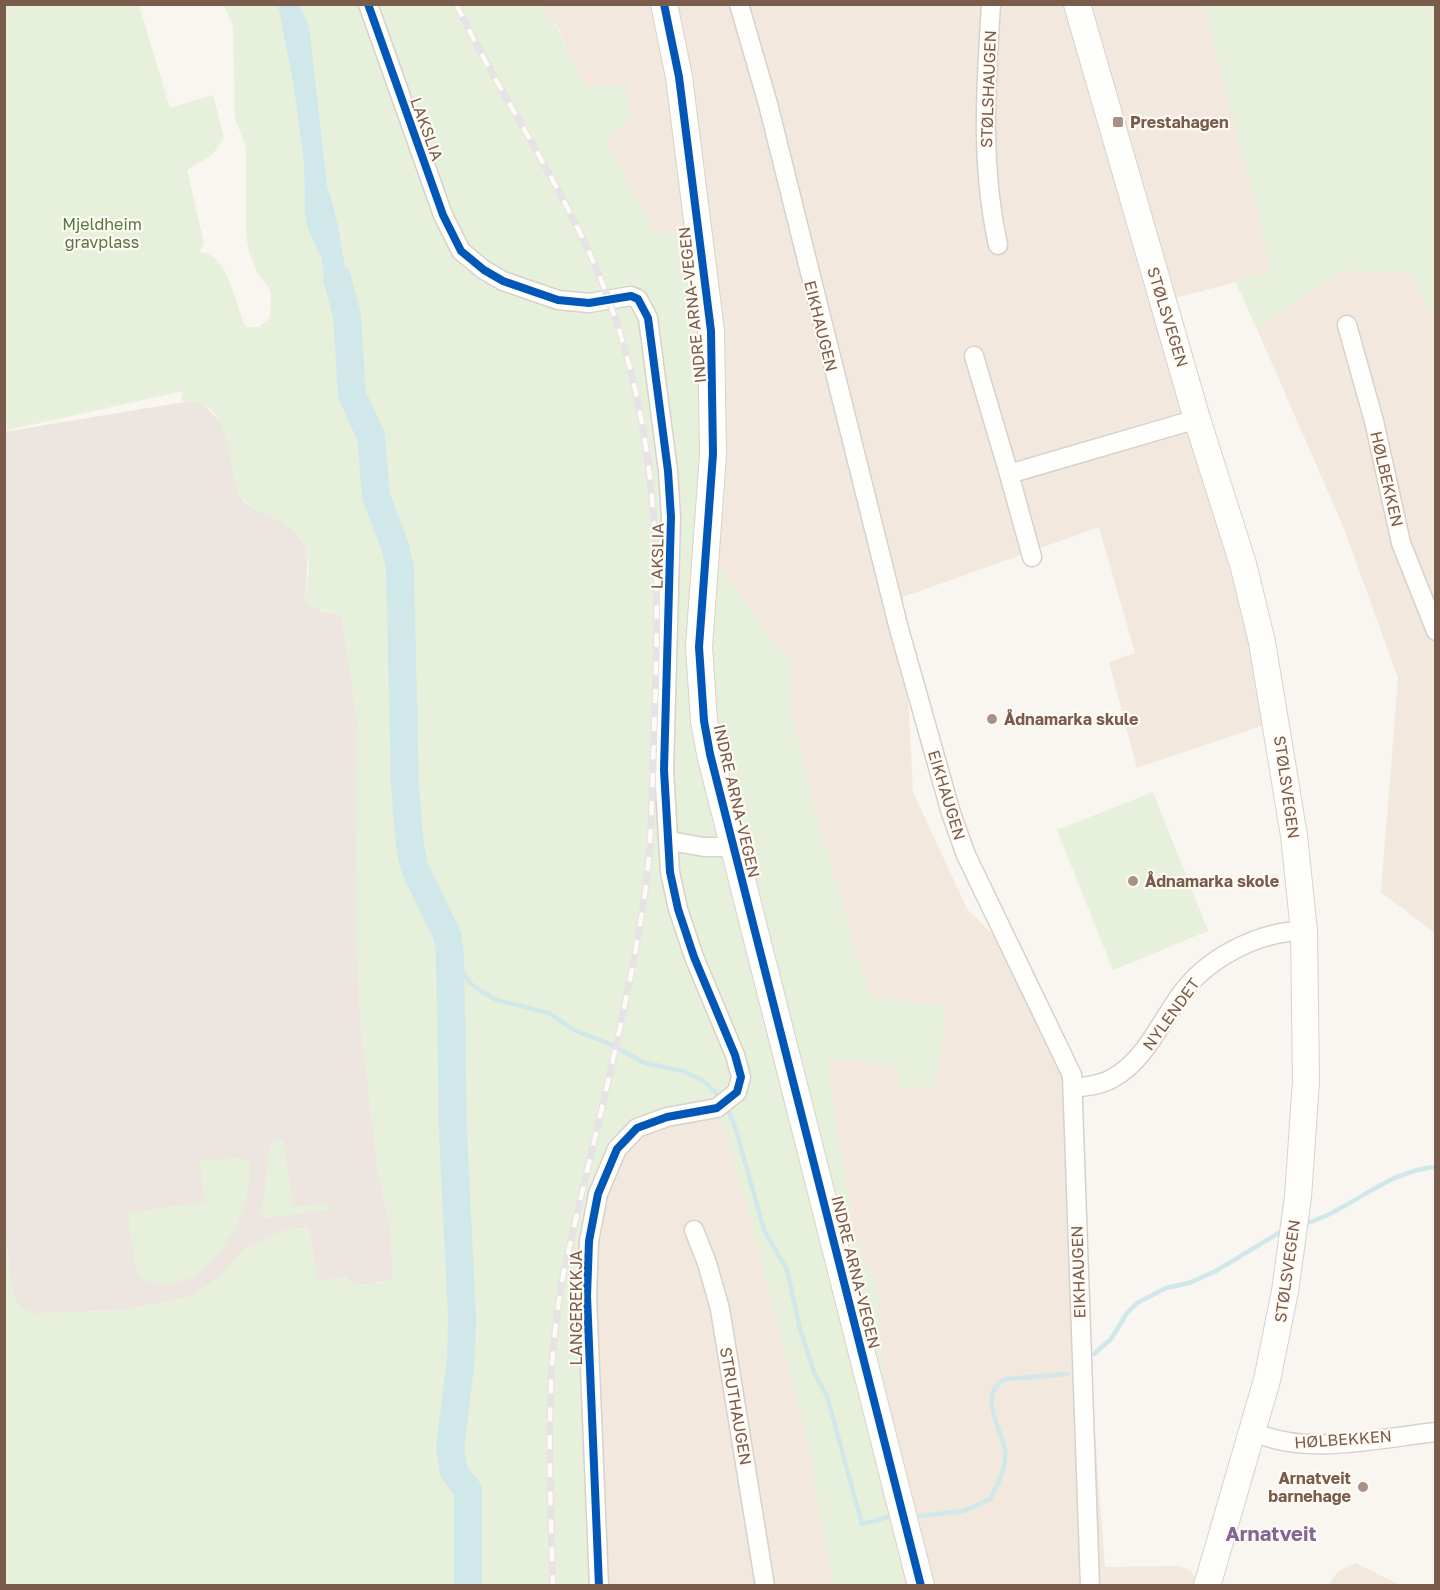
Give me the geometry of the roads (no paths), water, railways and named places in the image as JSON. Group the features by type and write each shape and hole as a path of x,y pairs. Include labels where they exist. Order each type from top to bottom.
{"street":[{"name":"LAKSLIA","path":"368,4 443,215 461,251 484,270 536,294 576,303 631,296 638,299 648,318 668,471 671,566 664,770 669,841"},
{"name":"INDRE ARNA-VEGEN","path":"664,4 679,77 711,331 713,443 699,647 708,743 921,1586"},
{"name":"EIKHAUGEN","path":"739,4 768,104 899,629 951,813 969,862 1063,1054 1074,1088 1090,1586"},
{"name":"STØLSHAUGEN","path":"991,4 984,122 989,198 998,244"},
{"name":"STØLSVEGEN","path":"1077,4 1197,419 1243,564 1262,642 1291,816 1304,931 1306,1081 1298,1197 1277,1340 1207,1586"},
{"name":"HØLBEKKEN","path":"1347,325 1374,421 1401,543 1436,631"},
{"path":"974,356 1032,557"},
{"path":"1009,474 1197,419"},
{"path":"669,841 704,847 734,847"},
{"name":"LANGEREKKJA","path":"599,1586 587,1296 589,1241 597,1194 617,1149 637,1128 667,1117 717,1108 732,1098 740,1085 735,1055 694,957 678,909 670,872 669,841"},
{"name":"NYLENDET","path":"1074,1088 1113,1079 1125,1070 1141,1055 1185,988 1197,975 1219,960 1273,934 1304,931"},
{"name":"STRUTHAUGEN","path":"694,1230 707,1263 720,1309 765,1586"},
{"name":"HØLBEKKEN","path":"1252,1431 1269,1439 1304,1444 1436,1432"}],"water":[{"path":"278,5 299,5 309,25 327,185 336,217 354,313 339,315 330,304 321,257 308,230 305,215 304,163 293,83"}],"waterway":[{"path":"337,278 347,316 352,395 371,436 376,496 395,546 400,568 405,787 410,847 415,869 447,935 450,954 453,1134 462,1316 461,1358 450,1449 454,1472 468,1490 468,1586"},
{"path":"450,954 471,984 497,1000 549,1013 574,1030 610,1044 643,1062 685,1072 704,1081 721,1098"},
{"path":"726,1105 736,1130 764,1230 787,1270 800,1329 815,1375 827,1396 862,1524 895,1515"},
{"path":"1307,1223 1339,1209 1402,1175 1436,1167"},
{"path":"1094,1354 1111,1339 1127,1313 1137,1303 1166,1288 1189,1283 1214,1272 1284,1230"},
{"path":"920,1516 964,1511 990,1499 1005,1463 1003,1441 991,1402 997,1385 1006,1379 1067,1374"}],"railway":[{"path":"456,4 496,81 560,194 598,272 629,365 641,417 654,520 656,678 647,873 624,1009 563,1276 557,1315 550,1431 553,1586"}],"place":[{"name":"Prestahagen","path":"1118,122"},
{"name":"Ådnamarka skule","path":"992,719"},
{"name":"Ådnamarka skole","path":"1133,881"},
{"name":"Arnatveit barnehage","path":"1363,1487"}],"district":[{"name":"Arnatveit","path":"1271,1534"}],"park label":[{"name":"Mjeldheim gravplass","path":"102,233"}]}
